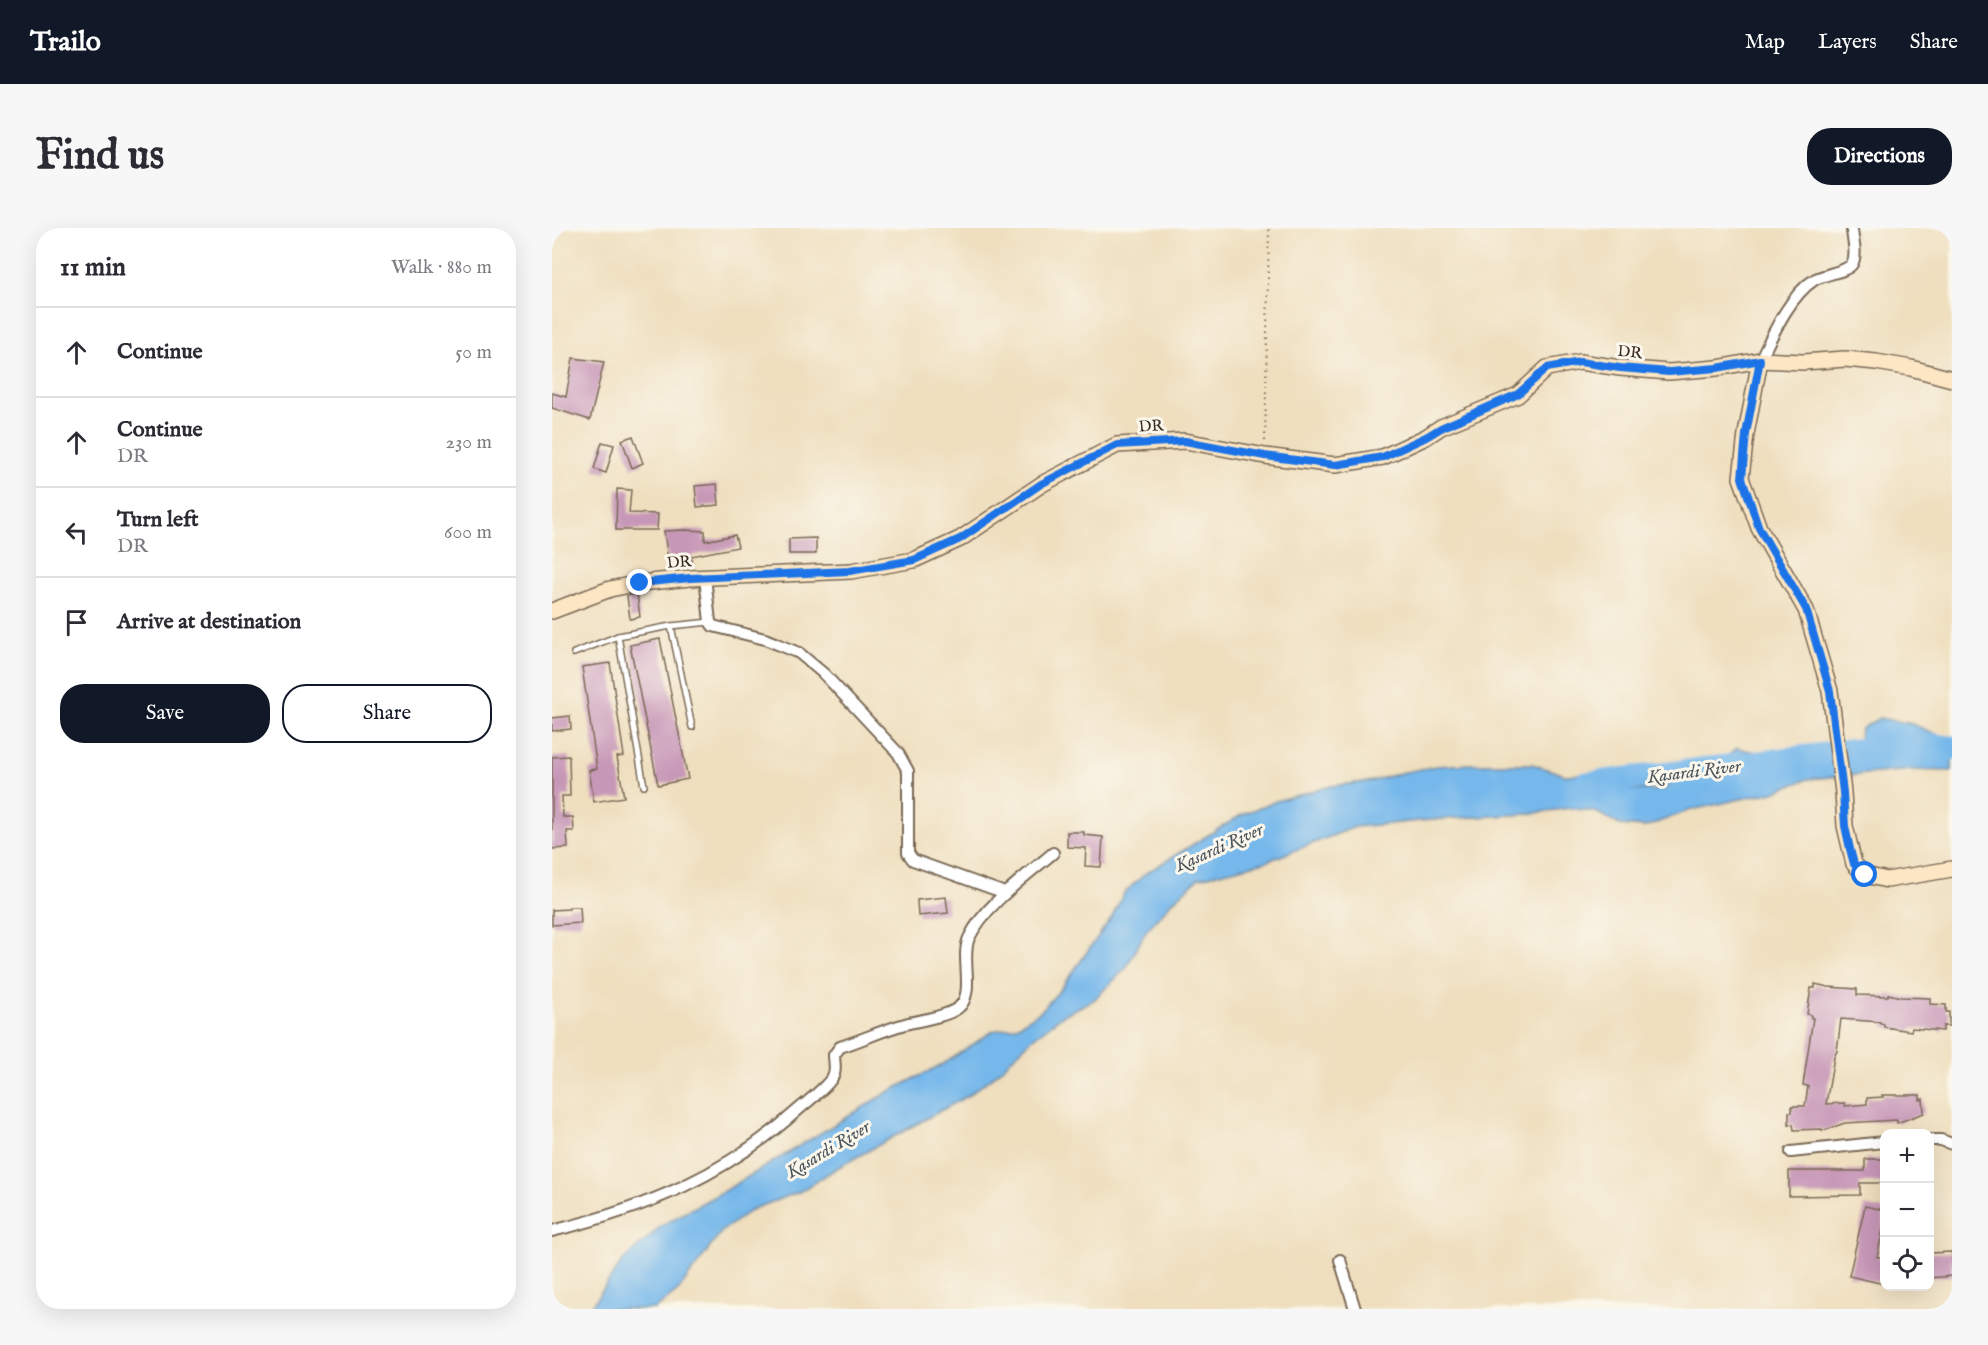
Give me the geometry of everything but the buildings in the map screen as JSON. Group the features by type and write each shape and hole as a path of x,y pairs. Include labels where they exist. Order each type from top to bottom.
{"main road":[{"name":"DR","path":"552,611 610,589 640,583 705,577 850,571 914,560 960,539 1041,484 1117,445 1185,441 1265,456 1335,465 1383,457 1518,394 1547,368 1580,362 1669,372 1717,368 1760,360 1803,362 1845,359 1911,368 1952,379"},
{"path":"1760,360 1746,434 1742,478 1759,528 1806,609 1830,691 1845,826 1854,864 1865,875 1887,880 1952,869"}],"street":[{"path":"1760,360 1791,304 1812,281 1849,268 1853,263 1852,228"},
{"path":"705,577 710,622 717,628 781,644 799,653 824,674 898,753 908,771 908,853 910,857 1005,893"},
{"path":"552,1231 585,1223 672,1193 732,1162 783,1123 830,1081 835,1069 834,1055 840,1047 903,1025 952,1012 960,1007 965,997 967,981 965,950 974,929 1005,893 1053,854"},
{"path":"1934,1140 1952,1144"},
{"path":"1791,1152 1880,1142"},
{"path":"1340,1260 1355,1309"}],"lane":[{"path":"574,653 618,636 671,626 710,622"},
{"path":"671,626 692,727"},
{"path":"618,636 644,786"}],"path":[{"path":"1265,456 1269,228"}],"water":[{"path":"1879,718 1912,724 1938,735 1952,737 1952,771 1912,770 1808,779 1773,792 1691,810 1645,827 1620,825 1596,812 1570,808 1528,814 1355,827 1265,862 1199,878 1172,902 1146,931 1126,968 1095,999 1062,1016 1033,1038 995,1075 969,1095 837,1168 799,1192 753,1209 722,1231 678,1291 655,1309 589,1309 622,1262 662,1225 731,1187 890,1091 943,1064 993,1031 1015,1027 1040,1012 1060,990 1112,917 1124,893 1146,873 1243,814 1276,801 1331,786 1373,781 1437,766 1470,764 1532,764 1565,775 1598,773 1618,781 1631,790 1662,790 1687,777 1713,768 1737,748 1760,753 1790,764 1824,755 1857,755 1861,729"}],"waterway":[{"name":"Kasardi River","path":"1585,784 1917,743 1952,748"}],"route":[{"path":"640,583 690,578 850,571 914,560 960,539 1041,484 1117,445 1185,441 1265,456 1335,465 1383,457 1518,394 1547,368 1580,362 1669,372 1717,368 1760,360 1746,434 1742,478 1759,528 1806,609 1830,691 1845,826 1850,849 1854,864 1865,875"}]}
